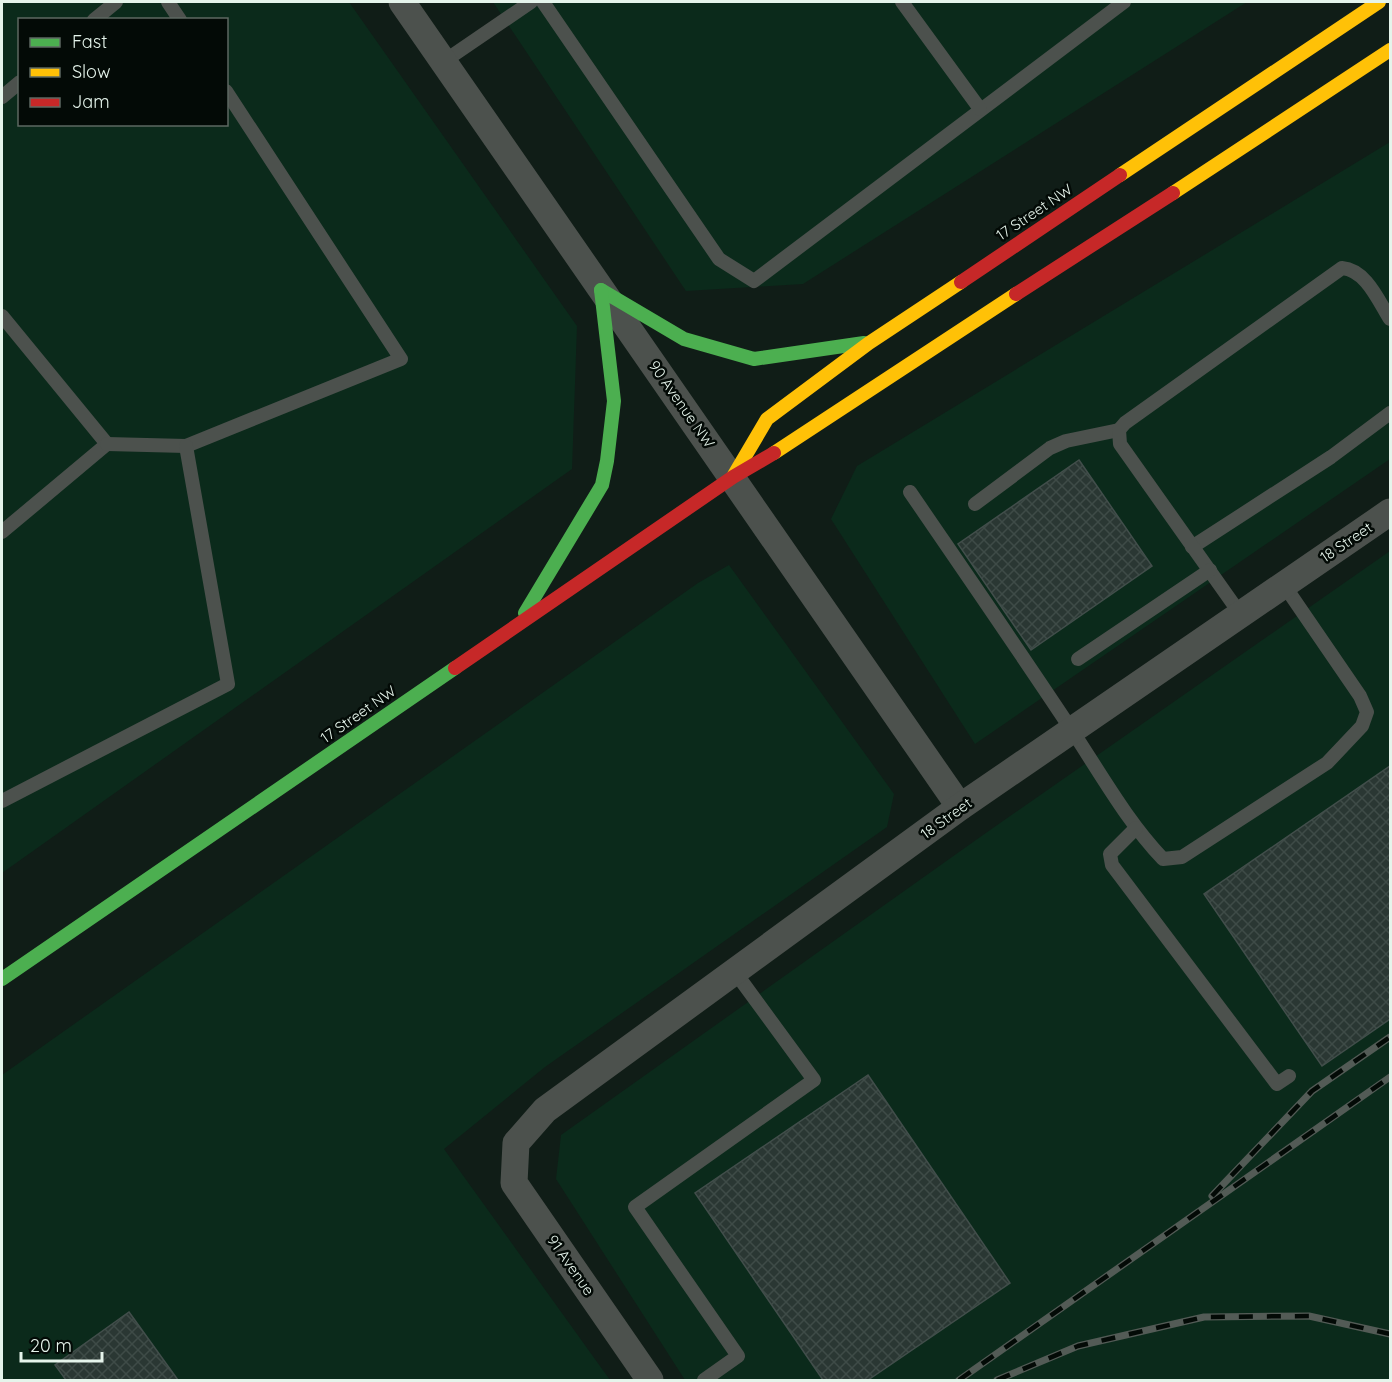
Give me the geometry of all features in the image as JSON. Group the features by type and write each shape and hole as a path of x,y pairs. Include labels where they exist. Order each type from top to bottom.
{"main road":[{"name":"17 Street NW","path":"733,477 767,419 869,343 1379,2"},
{"name":"17 Street NW","path":"2,979 733,477 785,448 954,334 1261,137 1390,50"},
{"path":"601,290 684,339 754,359 869,343"},
{"path":"519,623 602,485 614,401 601,290"}],"street":[{"name":"90 Avenue NW","path":"402,2 960,807"},
{"name":"18 Street","path":"516,1143 545,1110 960,807 1390,512"},
{"name":"91 Avenue","path":"516,1143 514,1183 650,1380"}],"lane":[{"path":"96,18 116,2"},
{"path":"168,2 179,18"},
{"path":"443,62 531,2"},
{"path":"543,2 718,259 754,281 1124,2"},
{"path":"902,2 980,109"},
{"path":"2,96 18,84"},
{"path":"2,532 107,444 186,446 402,358 228,93"},
{"path":"975,504 1050,448 1066,441 1119,430 1125,423 1342,268 1351,269 1365,279 1390,319"},
{"path":"2,316 107,444"},
{"path":"1192,547 1331,457 1390,413"},
{"path":"1119,430 1120,444 1241,615"},
{"path":"2,801 228,684 186,446"},
{"path":"910,492 1136,828 1163,859 1182,857 1327,763 1362,726 1366,712 1360,696 1284,585"},
{"path":"1078,659 1210,570"},
{"path":"1136,828 1110,854 1112,865 1277,1084 1289,1076"},
{"path":"704,1380 738,1356 635,1207 814,1080 735,972"}],"shaded area":[{"path":"2,2 349,2 577,326 572,469 2,873"},
{"path":"493,2 1247,2 803,284 686,291"},
{"path":"1390,142 1390,459 975,744 831,519 857,466"},
{"path":"1390,551 1390,1380 685,1380 556,1179 561,1135 983,835"},
{"path":"729,565 894,794 887,827 545,1067 444,1149 610,1380 2,1380 2,1075 698,583"}],"building":[{"path":"1079,460 1152,566 1031,650 958,544"},
{"path":"1390,766 1390,1019 1322,1066 1204,894"},
{"path":"868,1075 1010,1283 868,1380 823,1380 695,1193"},
{"path":"129,1312 178,1380 66,1380 55,1365"}],"railway":[{"path":"1212,1196 1312,1091 1390,1037"},
{"path":"959,1380 1390,1077"},
{"path":"997,1380 1078,1346 1204,1317 1309,1316 1390,1334"}],"traffic: fast":[{"path":"601,290 684,339 754,359 864,343"},
{"path":"525,613 602,485 614,401 601,290"},
{"path":"2,979 455,668"}],"traffic: slow":[{"path":"1120,175 1379,2"},
{"path":"1173,193 1390,50"},
{"path":"734,475 767,419 869,343 961,282"},
{"path":"774,453 1016,294"}],"traffic: jam":[{"path":"961,282 1120,175"},
{"path":"1016,294 1173,193"},
{"path":"455,668 733,477 774,453"}]}
